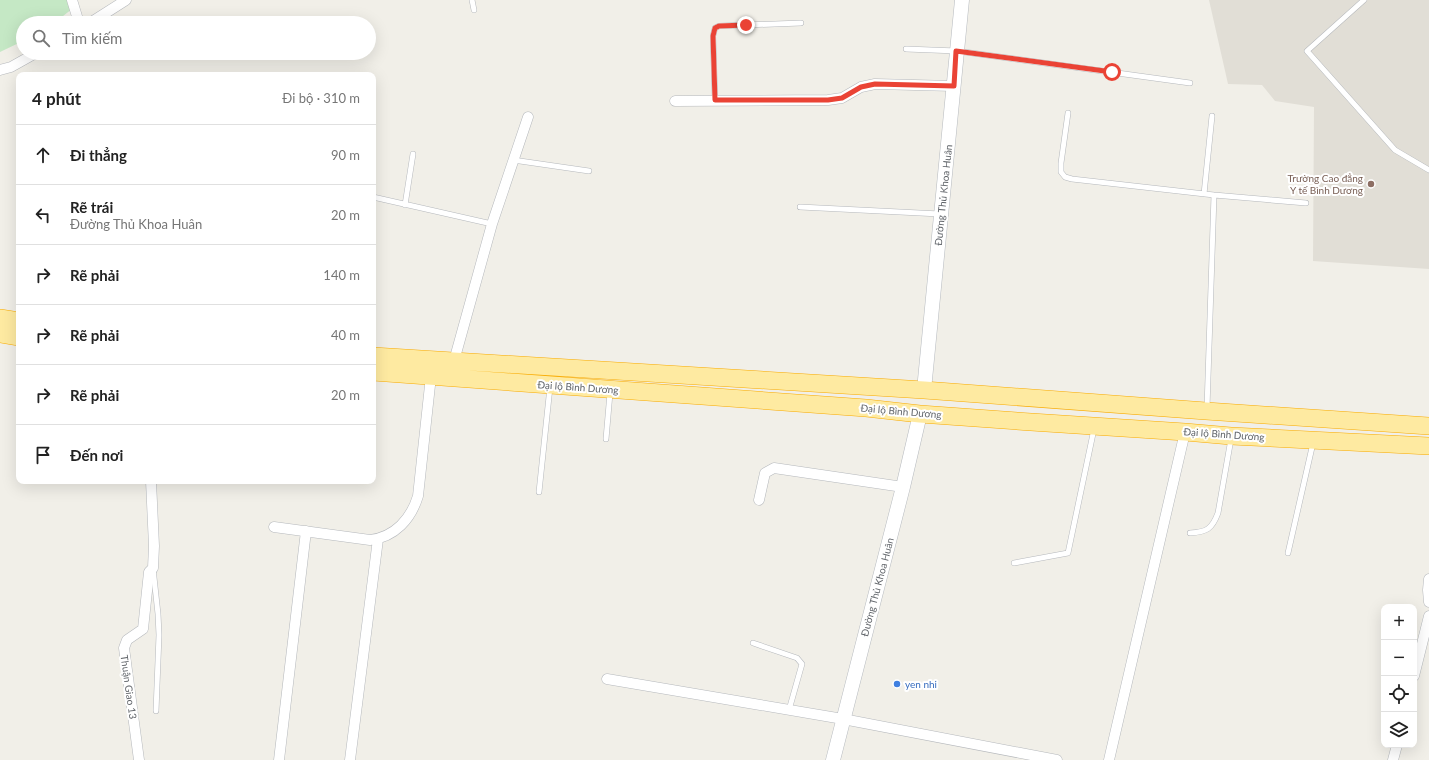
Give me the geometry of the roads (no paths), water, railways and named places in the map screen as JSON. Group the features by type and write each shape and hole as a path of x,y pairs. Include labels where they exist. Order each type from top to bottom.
{"highway":[{"path":"0,318 16,321"},
{"path":"0,334 16,337"},
{"name":"Đại lộ Bình Dương","path":"376,356 924,390 1206,412 1429,426"},
{"name":"Đại lộ Bình Dương","path":"376,372 866,408 920,414 1231,436 1429,446"},
{"path":"920,414 924,390"}],"main road":[{"name":"Đường Thủ Khoa Huân","path":"924,390 962,0"},
{"name":"Đường Thủ Khoa Huân","path":"833,760 903,487 920,414"}],"street":[{"path":"72,0 77,16"},
{"path":"101,16 126,0"},
{"path":"0,70 11,67 24,60"},
{"path":"675,101 828,100 842,98 861,87 875,84 954,86"},
{"path":"454,361 492,224 528,117"},
{"path":"274,527 370,540 388,535 402,525 407,520 416,504 418,496 432,376"},
{"path":"1109,760 1186,432"},
{"path":"759,500 765,472 774,468 903,487"},
{"name":"Thuận Giao 13","path":"139,760 124,648 127,640 143,629 149,572 153,568 151,484"},
{"path":"279,760 306,531"},
{"path":"350,760 378,539"},
{"path":"1429,579 1429,602"},
{"path":"1417,664 1429,616"},
{"path":"607,679 843,719 1058,760"},
{"path":"1393,760 1396,748"}],"lane":[{"path":"472,0 474,10"},
{"path":"1364,0 1307,50 1395,150 1429,170"},
{"path":"715,100 713,36 715,28 719,26 801,23"},
{"path":"906,49 956,51 1190,83"},
{"path":"1068,113 1061,162 1061,172 1065,177 1204,194 1306,203"},
{"path":"1204,194 1212,116"},
{"path":"405,205 413,154"},
{"path":"513,160 589,171"},
{"path":"1206,412 1214,195"},
{"path":"376,199 492,224"},
{"path":"800,208 941,214"},
{"path":"539,492 550,386"},
{"path":"606,439 610,390"},
{"path":"1014,563 1068,553 1094,426"},
{"path":"1190,534 1200,533 1207,530 1214,524 1218,513 1231,436"},
{"path":"1288,552 1314,440"},
{"path":"153,568 159,636 156,711"},
{"path":"753,643 797,658 802,664 789,710"}],"place":[{"name":"Trường Cao đẳng Y tế Bình Dương","path":"1371,184"},
{"name":"yen nhi","path":"897,684"}]}
